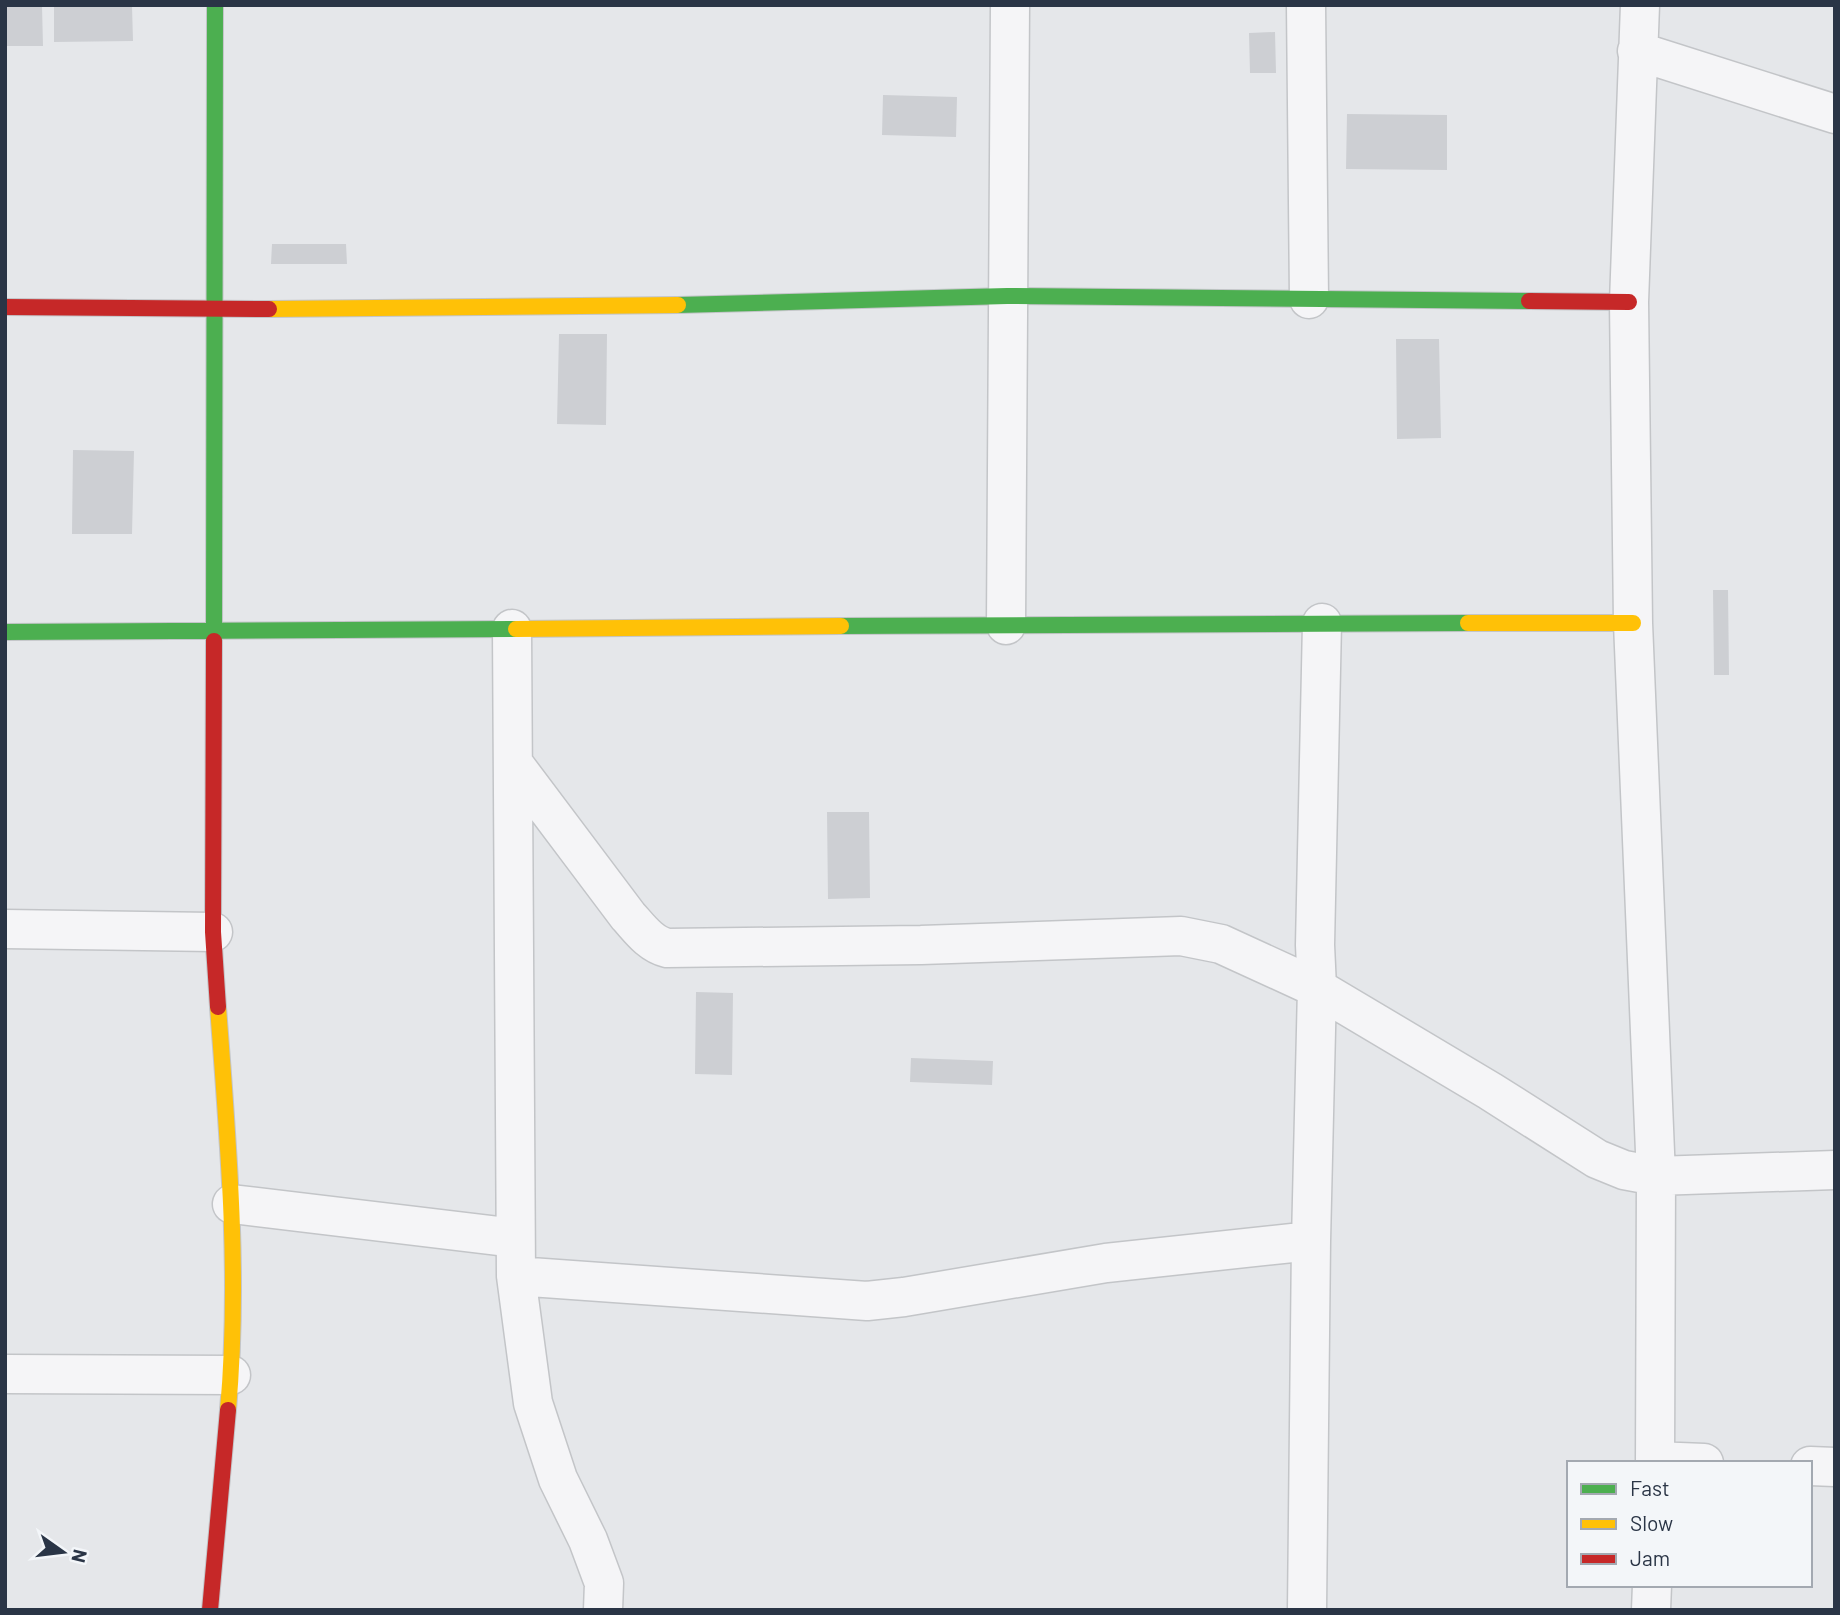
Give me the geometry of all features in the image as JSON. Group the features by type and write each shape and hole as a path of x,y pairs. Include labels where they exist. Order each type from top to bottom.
{"street":[{"path":"211,1610 231,1375 232,1204 213,932 215,5"},
{"path":"1006,625 1010,5"},
{"path":"1306,5 1309,299"},
{"path":"1640,5 1629,302 1633,623 1656,1176 1655,1461"},
{"path":"1637,51 1835,114"},
{"path":"5,307 214,310 768,304 1007,296 1629,302"},
{"path":"5,632 1322,622 1633,623"},
{"path":"1307,1610 1322,622"},
{"path":"512,629 516,1276 533,1403 558,1479 588,1539 604,1583 603,1610"},
{"path":"513,763 628,916 659,947 921,945 1181,936 1221,944 1317,988 1490,1091 1597,1159 1624,1170 1656,1176 1835,1170"},
{"path":"5,929 213,932"},
{"path":"232,1204 515,1238"},
{"path":"516,1276 867,1300 904,1297 1107,1263 1311,1241"},
{"path":"5,1374 231,1375"},
{"path":"1812,1466 1835,1467"},
{"path":"1651,1610 1652,1587"}],"building":[{"path":"5,6 42,6 43,46 5,46"},
{"path":"132,6 133,41 54,42 54,7"},
{"path":"1275,32 1276,73 1250,73 1249,33"},
{"path":"883,95 957,97 956,137 882,135"},
{"path":"1347,114 1447,115 1447,170 1346,169"},
{"path":"272,244 346,244 347,264 271,264"},
{"path":"559,334 607,334 606,425 557,424"},
{"path":"1396,339 1439,339 1441,438 1397,439"},
{"path":"73,450 134,451 132,534 72,534"},
{"path":"1713,590 1728,590 1729,675 1714,675"},
{"path":"827,812 869,812 870,898 828,899"},
{"path":"696,992 733,993 732,1075 695,1074"},
{"path":"911,1058 993,1061 992,1085 910,1082"}],"traffic: fast":[{"path":"214,641 215,5"},
{"path":"678,305 1007,296 1529,301"},
{"path":"841,626 1468,623"},
{"path":"5,632 516,629"}],"traffic: slow":[{"path":"269,309 678,305"},
{"path":"1468,623 1633,623"},
{"path":"516,629 841,626"},
{"path":"218,1007 233,1259 228,1410"}],"traffic: jam":[{"path":"1529,301 1629,302"},
{"path":"5,307 269,309"},
{"path":"214,641 213,932 218,1007"},
{"path":"210,1610 228,1410"}]}
